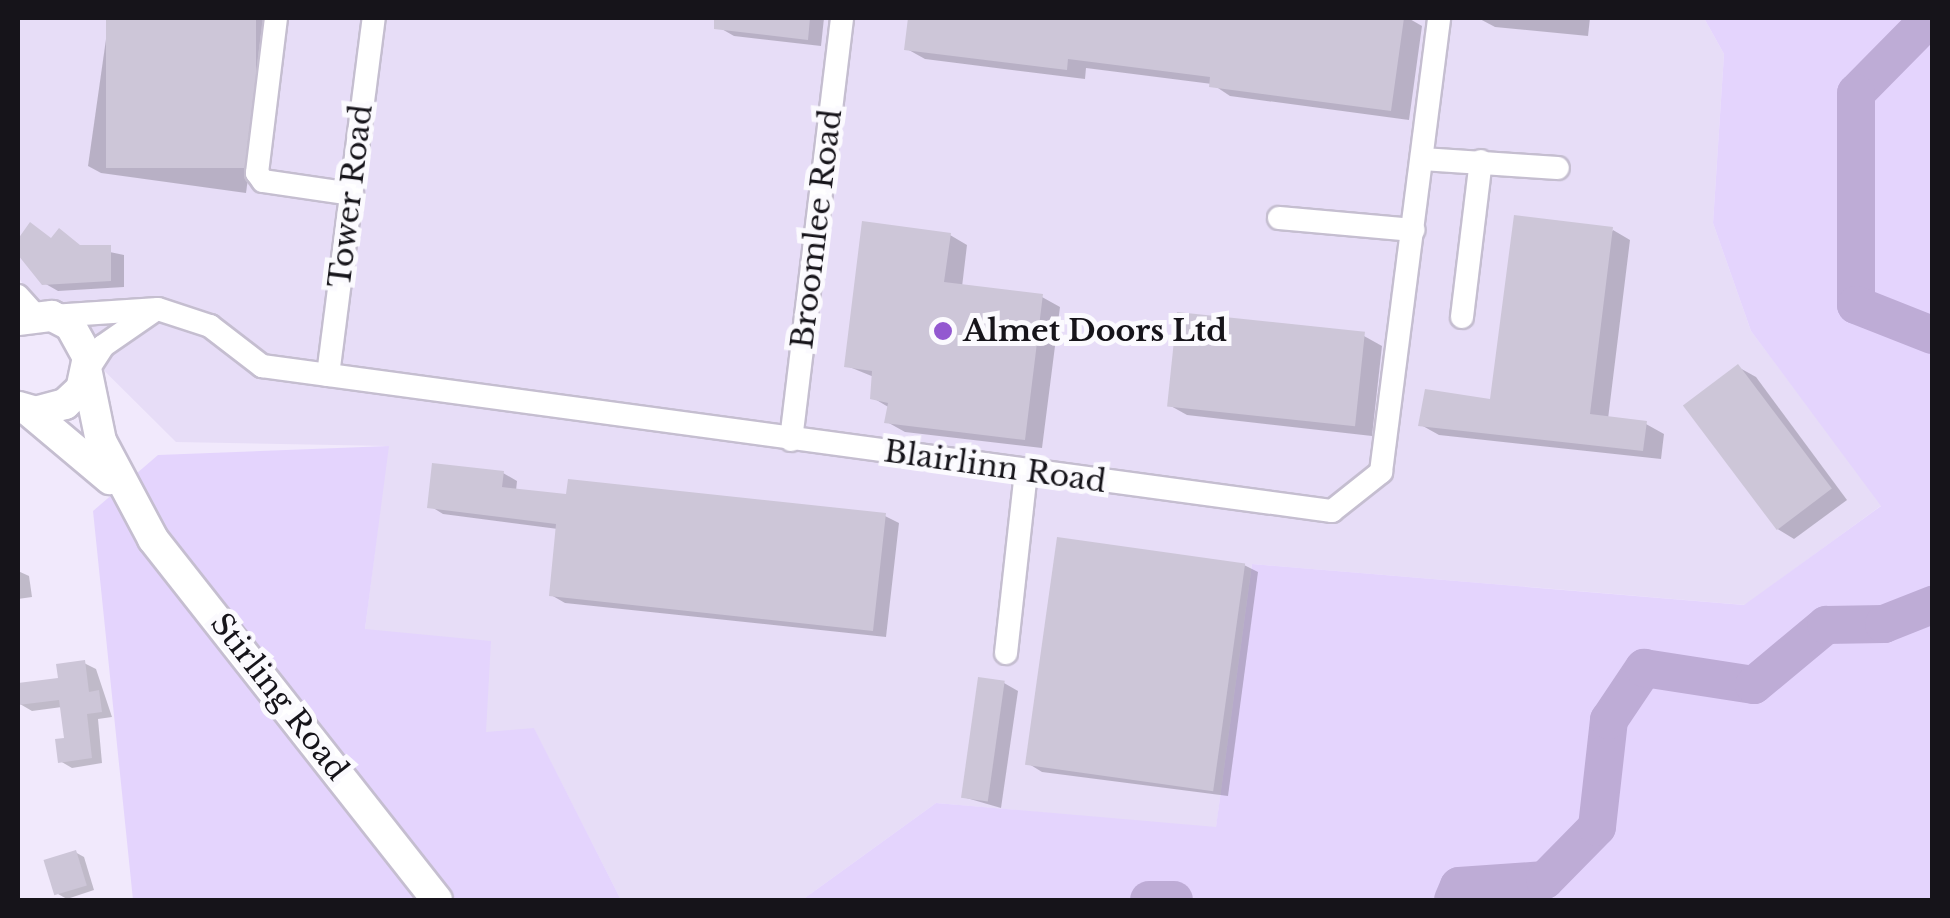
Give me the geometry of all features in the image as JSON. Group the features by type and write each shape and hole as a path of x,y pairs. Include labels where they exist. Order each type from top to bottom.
{"main road":[{"name":"Stirling Road","path":"30,312 82,339 96,424 123,492"},
{"path":"22,409 66,404 87,372"},
{"name":"Stirling Road","path":"22,409 123,492 437,900"}],"street":[{"path":"276,18 257,173 263,181 352,194"},
{"name":"Tower Road","path":"328,375 374,18"},
{"name":"Broomlee Road","path":"791,440 842,18"},
{"name":"Blairlinn Road","path":"30,312 158,309 210,326 262,366 1332,511 1382,472 1439,18"},
{"path":"1422,159 1558,168"},
{"path":"1462,316 1481,161"},
{"path":"1279,218 1412,230"},
{"path":"87,372 103,346 158,309"},
{"path":"1006,653 1026,471"}],"shaded area":[{"path":"18,18 1704,18 1724,54 1713,223 1751,331 1882,505 1745,605 1252,564 1216,828 936,803 802,900 621,900 534,729 485,733 365,629 388,446 176,442 31,298 18,276"},
{"path":"1704,18 1932,18 1932,900 802,900 936,803 1216,827 1252,564 1744,605 1881,506 1751,331 1713,223 1724,54"},
{"path":"389,446 365,629 491,641 486,732 534,728 621,900 133,900 93,511 158,455"}],"building":[{"path":"106,18 256,18 256,168 106,168"},
{"path":"714,18 810,18 808,40 714,29"},
{"path":"908,18 1404,18 1391,111 1209,87 1210,77 1068,59 1067,70 904,50"},
{"path":"1514,215 1613,227 1590,414 1647,421 1643,451 1418,426 1425,389 1490,399"},
{"name":"Almet Doors Ltd","path":"862,221 951,233 944,282 1043,294 1025,440 884,423 888,403 870,399 872,371 844,367"},
{"path":"30,222 51,238 59,228 80,245 111,245 111,281 42,285 18,255 18,239"},
{"path":"1177,312 1365,332 1355,426 1167,406"},
{"path":"1738,364 1832,489 1777,530 1683,406"},
{"path":"432,463 504,471 502,487 566,494 568,479 886,513 873,631 549,596 556,524 427,508"},
{"path":"1057,537 1245,563 1213,791 1025,765"},
{"path":"85,660 89,692 99,690 102,712 87,714 92,758 58,763 55,739 64,738 59,700 18,705 18,683 58,678 56,664"},
{"path":"978,677 1005,681 988,802 961,798"},
{"path":"76,850 87,885 54,895 43,860"}],"waterway":[{"path":"1930,18 1856,93 1856,305 1932,335"},
{"path":"1453,900 1459,886 1545,880 1597,827 1609,720 1644,668 1754,685 1826,625 1884,624 1932,605"},
{"path":"1149,900 1174,900"}],"place":[{"name":"Almet Doors Ltd","path":"943,331"}]}
